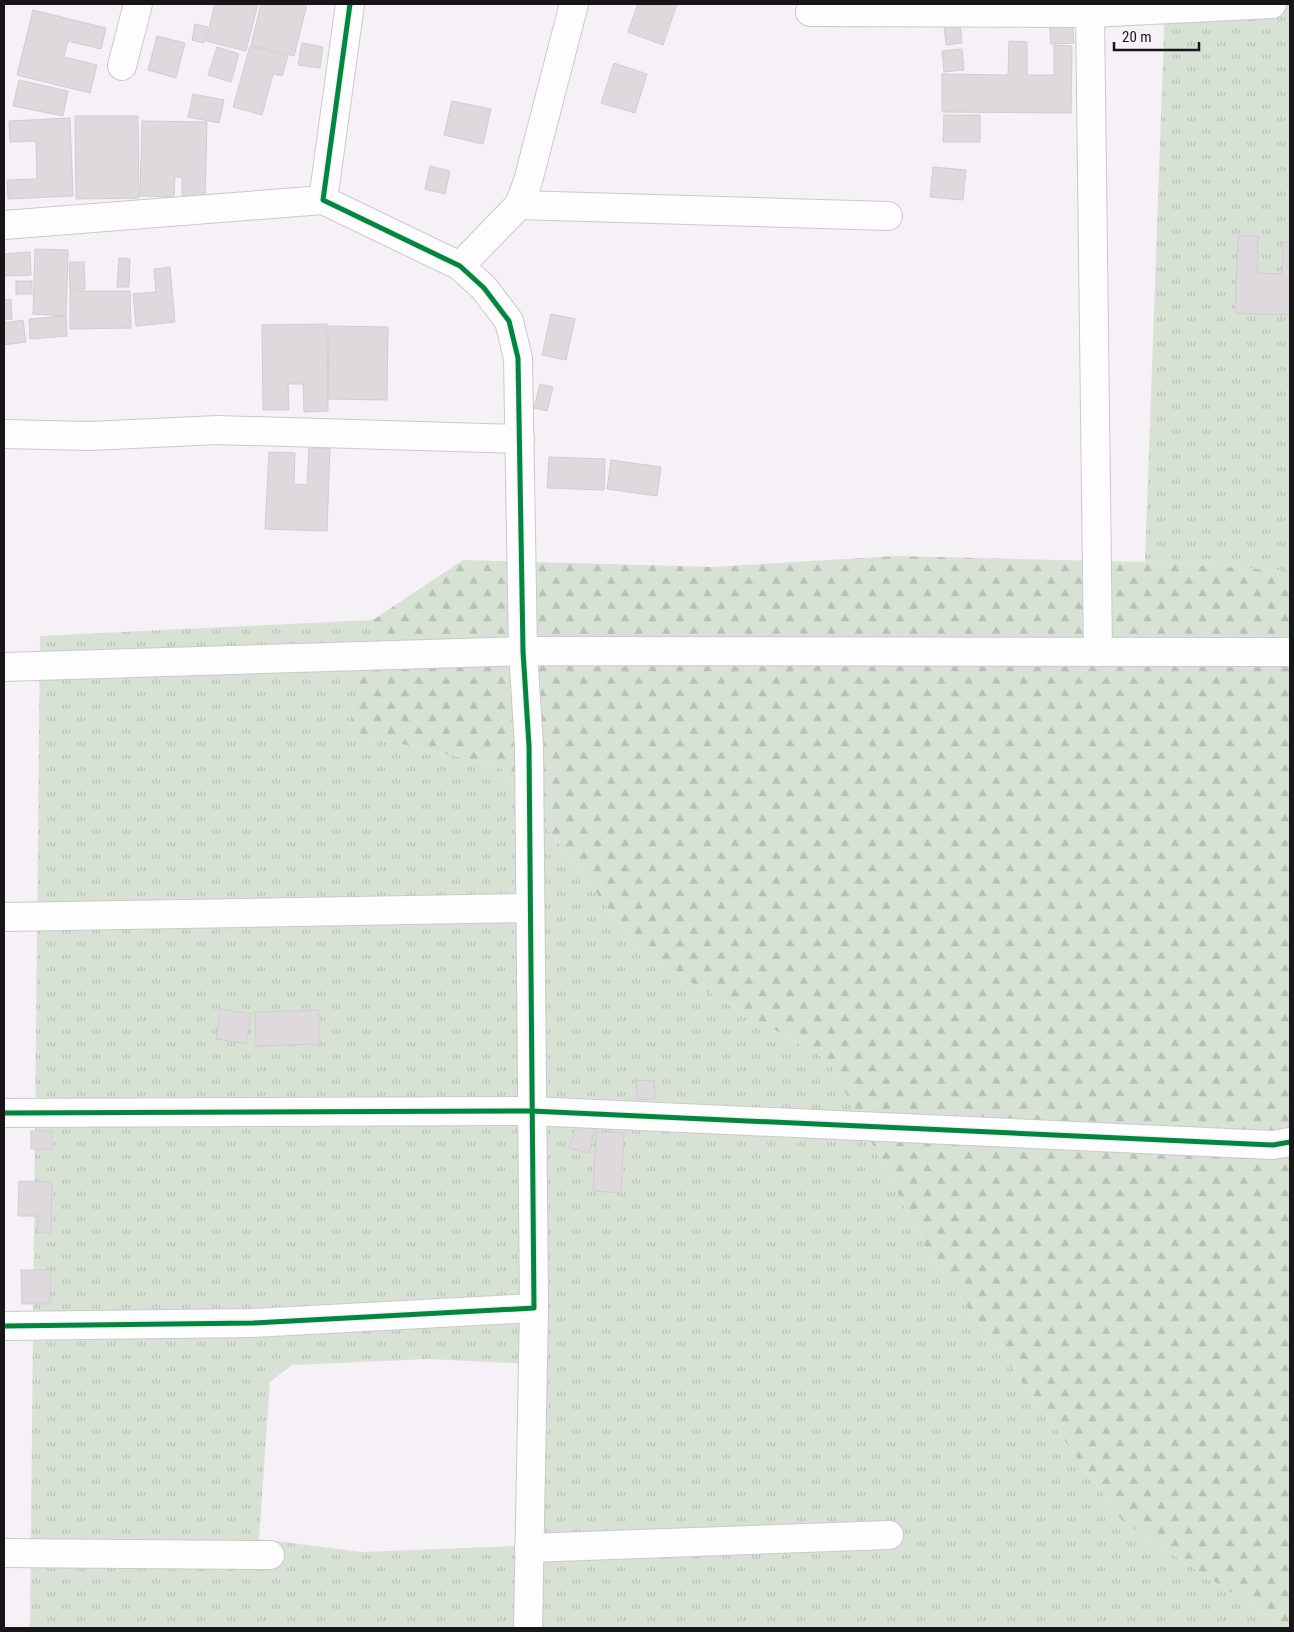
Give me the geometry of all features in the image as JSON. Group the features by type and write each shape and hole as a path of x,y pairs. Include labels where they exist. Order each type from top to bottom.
{"street":[{"path":"122,66 138,4"},
{"path":"323,200 350,4"},
{"path":"460,266 518,205 528,181 574,4"},
{"path":"810,12 1090,13 1272,4"},
{"path":"1090,13 1098,652"},
{"path":"4,225 323,200 460,266 484,288 509,321 518,358 523,651 529,746 534,1308 528,1628"},
{"path":"518,205 888,216"},
{"path":"4,434 90,436 216,430 520,439"},
{"path":"4,667 523,651 1290,652"},
{"path":"4,917 530,908"},
{"path":"4,1113 531,1111 1273,1145 1290,1142"},
{"path":"4,1326 254,1323 534,1308"},
{"path":"529,1548 889,1535"},
{"path":"4,1553 270,1555"}],"green space":[{"path":"1165,4 1290,4 1290,571 1145,562"},
{"path":"896,556 1145,562 1290,571 1290,1628 1286,1628 1124,1523 930,1255 829,1061 644,955 499,766 349,732 373,620 463,560 713,567"},
{"path":"373,620 349,732 499,766 644,955 829,1061 930,1255 1124,1523 1286,1628 30,1628 40,636","holes":["429,1359 532,1364 517,1546 362,1552 259,1539 270,1382 292,1365"]}],"building":[{"path":"215,4 258,4 246,51 206,41"},
{"path":"261,4 307,4 294,56 251,45"},
{"path":"638,4 677,4 663,45 628,32"},
{"path":"33,10 106,28 101,49 68,41 64,57 97,65 90,93 17,75"},
{"path":"1072,16 1074,43 1051,44 1049,17"},
{"path":"960,23 962,43 946,45 944,25"},
{"path":"195,24 208,27 204,43 192,40"},
{"path":"157,36 185,43 176,78 148,70"},
{"path":"1009,41 1027,42 1027,75 1054,75 1054,45 1072,46 1071,113 942,112 942,74 1008,75"},
{"path":"302,43 323,47 320,68 298,65"},
{"path":"250,46 288,56 282,76 273,74 262,115 233,107"},
{"path":"217,47 239,54 231,82 208,75"},
{"path":"962,49 964,70 944,72 942,51"},
{"path":"614,63 647,74 635,113 601,103"},
{"path":"19,80 68,91 63,116 13,106"},
{"path":"193,94 224,100 219,123 188,117"},
{"path":"452,101 491,109 483,144 444,135"},
{"path":"944,115 980,115 980,142 943,142"},
{"path":"75,116 138,116 139,198 76,199"},
{"path":"70,118 73,196 8,199 7,180 37,179 36,141 10,142 9,121"},
{"path":"142,121 207,122 205,199 182,198 182,177 175,177 174,197 140,196"},
{"path":"430,166 450,171 445,194 425,189"},
{"path":"933,167 966,170 963,200 930,197"},
{"path":"1238,236 1258,236 1257,273 1282,274 1283,242 1290,242 1290,315 1235,313"},
{"path":"35,249 68,250 66,316 33,314"},
{"path":"30,252 31,275 4,276 4,254"},
{"path":"119,258 130,259 129,287 117,287"},
{"path":"69,262 84,262 85,289 70,290"},
{"path":"170,267 175,322 136,326 133,294 156,292 154,269"},
{"path":"16,281 32,281 32,294 16,294"},
{"path":"70,291 130,291 131,328 70,329"},
{"path":"11,299 12,319 4,319 4,300"},
{"path":"551,314 575,319 566,360 542,355"},
{"path":"66,316 67,336 30,339 29,319"},
{"path":"23,320 26,342 4,345 4,323"},
{"path":"327,324 328,411 304,412 303,384 288,384 289,410 263,410 262,325"},
{"path":"329,326 388,327 387,400 328,399"},
{"path":"540,384 553,387 547,411 534,408"},
{"path":"309,448 330,448 327,531 265,529 269,452 295,453 294,484 307,485"},
{"path":"549,457 605,459 604,490 547,488"},
{"path":"611,460 661,467 657,496 607,489"},
{"path":"220,1009 251,1014 246,1044 216,1039"},
{"path":"319,1010 319,1044 256,1046 255,1012"},
{"path":"654,1080 655,1099 637,1100 636,1081"},
{"path":"576,1125 595,1129 589,1153 569,1148"},
{"path":"31,1131 52,1131 52,1149 31,1149"},
{"path":"596,1132 624,1133 621,1193 593,1191"},
{"path":"19,1181 52,1182 51,1233 38,1233 38,1216 18,1216"},
{"path":"21,1270 50,1270 50,1304 22,1304"}],"cycle path":[{"path":"4,1326 253,1323 534,1308 529,746 523,651 518,358 509,321 484,288 460,266 323,200 350,4"},
{"path":"4,1113 531,1111 1273,1145 1290,1142"}]}
